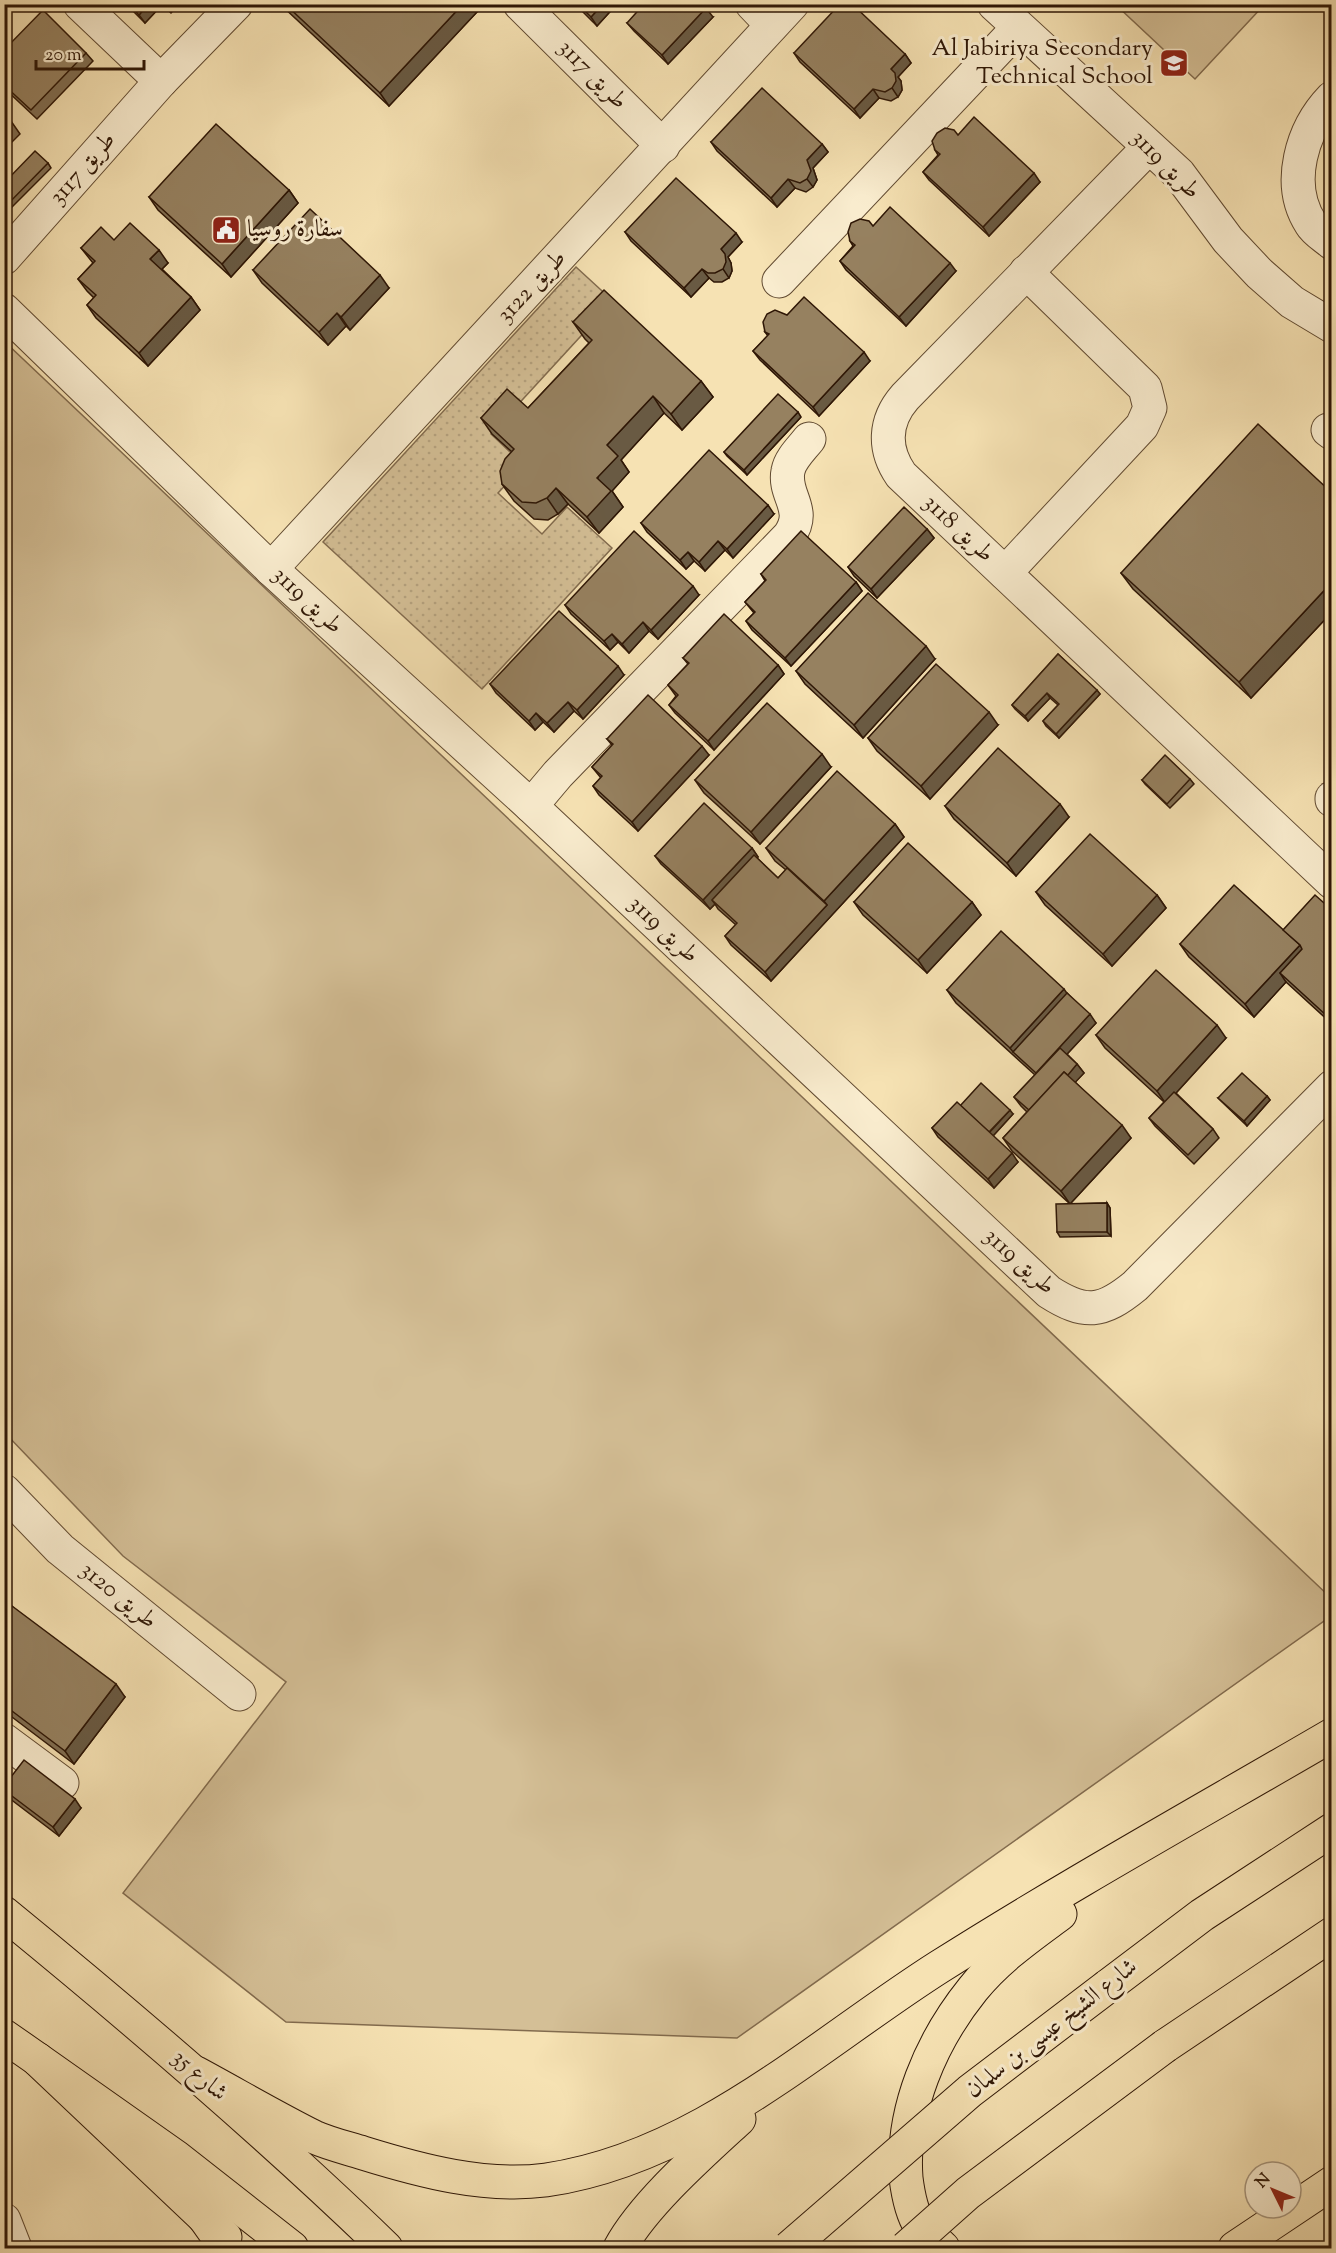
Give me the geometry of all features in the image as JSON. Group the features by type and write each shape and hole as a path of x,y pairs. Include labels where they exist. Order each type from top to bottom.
{"main road":[{"path":"196,2073 317,2139 394,2163 475,2180 545,2180 610,2164 688,2133 795,2066 922,1978 1033,1908 1332,1735"},
{"path":"943,2248 920,2226 908,2198 905,2142 910,2116 926,2068 944,2029 974,1987 1010,1951 1189,1818"},
{"name":"شارع الشيخ عيسى بن سلمان","path":"789,2248 970,2091 1202,1915 1332,1830"},
{"name":"شارع 35","path":"4,1913 196,2073 314,2179 386,2248"},
{"path":"906,2248 968,2193 1165,2046 1332,1934"},
{"path":"4,2036 176,2157 292,2248"},
{"path":"37,2059 237,2248"},
{"path":"620,2248 629,2231 700,2155 795,2066"},
{"path":"1235,2248 1332,2183"},
{"path":"1274,2248 1332,2190"},
{"path":"204,2217 226,2248"}],"street":[{"path":"80,4 161,81"},
{"name":"طريق 3117","path":"4,258 161,81 236,4"},
{"name":"طريق 3117","path":"520,4 663,146"},
{"name":"طريق 3119","path":"994,4 1192,189 1228,240 1259,273 1292,302 1332,326"},
{"name":"طريق 3122","path":"272,569 663,146 772,11"},
{"path":"779,281 1018,28"},
{"path":"1332,98 1316,116 1307,134 1298,172 1304,208 1311,225 1332,243"},
{"name":"طريق 3118","path":"1149,147 900,402 890,421 887,435 893,463 901,475 1332,882"},
{"path":"1005,573 1142,426 1150,408 1145,388 1026,272"},
{"name":"طريق 3119","path":"4,310 272,569 531,806 1049,1292 1070,1306 1093,1308 1116,1302 1135,1286 1332,1087"},
{"path":"531,806 558,774 789,536 794,529 797,511 787,473 791,462 809,439"},
{"name":"طريق 3120","path":"9,1508 239,1694"},
{"path":"4,1740 62,1783"},
{"path":"4,2220 15,2248"}],"shaded area":[{"path":"1116,5 1264,5 1195,79"},
{"path":"576,267 613,301 491,434 524,465 498,493 542,534 567,507 612,548 482,689 323,542"},
{"path":"4,341 1331,1598 1331,1616 737,2038 286,2022 123,1893 286,1682 123,1556 5,1433"}],"building":[{"path":"129,4 148,4 139,15"},
{"path":"285,4 463,4 380,93"},
{"path":"578,4 603,4 591,17"},
{"path":"644,4 703,4 706,8 662,55 627,23"},
{"path":"840,4 852,4 905,54 891,69 895,73 896,81 892,88 885,92 873,89 854,109 794,53"},
{"path":"43,10 86,53 31,110 4,85 4,50"},
{"path":"762,88 822,144 807,160 811,171 807,179 800,183 788,179 771,198 711,142"},
{"path":"4,115 11,121 4,128"},
{"path":"974,117 1034,173 983,227 923,172 940,154 935,150 932,141 937,133 945,128 954,130 958,135"},
{"path":"216,124 289,190 222,264 149,197"},
{"path":"35,151 48,163 4,208 4,183"},
{"path":"676,178 736,233 721,249 725,254 726,262 723,269 715,273 708,273 702,269 684,288 625,232"},
{"path":"890,207 950,263 899,317 840,261 855,245 850,241 848,232 851,223 860,219 869,221 873,226"},
{"path":"310,209 380,275 341,317 337,313 319,332 253,270"},
{"path":"130,223 159,250 150,259 191,297 139,353 87,305 96,295 78,279 95,261 81,248 101,227 114,240"},
{"path":"604,290 701,381 671,414 653,396 607,445 618,456 597,478 611,491 587,517 556,488 547,498 536,503 522,502 502,484 500,471 505,459 514,449 481,418 507,389 528,408 592,340 573,322"},
{"path":"804,297 864,352 813,407 753,351 769,334 765,332 763,322 767,314 775,310 787,315"},
{"path":"778,394 798,412 744,470 724,452"},
{"path":"1258,424 1332,493 1332,582 1239,682 1121,573"},
{"path":"709,450 768,505 727,549 718,541 699,562 688,552 680,560 641,523"},
{"path":"904,507 927,529 871,589 848,567"},
{"path":"634,531 693,586 651,630 643,622 622,644 612,634 604,641 565,605"},
{"path":"801,531 856,582 785,658 746,621 755,612 745,602 766,580 761,574"},
{"path":"868,593 926,646 854,725 796,671"},
{"path":"559,611 618,666 577,710 568,702 547,723 536,713 529,721 490,684"},
{"path":"724,614 778,665 708,741 669,705 678,695 668,685 689,663 683,658"},
{"path":"1058,654 1097,690 1056,734 1043,721 1059,704 1047,693 1025,716 1012,705"},
{"path":"936,664 989,712 921,786 868,738"},
{"path":"648,695 702,746 632,822 593,786 602,776 592,767 613,744 607,739"},
{"path":"767,703 822,754 751,832 695,780"},
{"path":"998,748 1060,804 1007,863 945,806"},
{"path":"1165,755 1190,779 1167,804 1142,780"},
{"path":"837,771 895,824 824,901 766,848"},
{"path":"704,803 752,848 703,900 655,856"},
{"path":"1090,834 1157,895 1103,954 1036,892"},
{"path":"908,843 972,902 918,960 854,902"},
{"path":"754,855 778,878 787,868 827,905 765,972 725,936 737,923 712,900"},
{"path":"1234,885 1300,945 1245,1004 1180,944"},
{"path":"1315,895 1332,910 1332,1011 1327,1016 1280,973 1302,949 1283,930"},
{"path":"1001,931 1064,989 1010,1048 947,990"},
{"path":"1156,970 1217,1025 1157,1091 1096,1035"},
{"path":"1067,993 1090,1014 1036,1073 1013,1052"},
{"path":"1060,1048 1077,1064 1068,1075 1064,1072 1029,1110 1014,1097"},
{"path":"1064,1072 1122,1125 1061,1191 1003,1138"},
{"path":"1242,1073 1267,1096 1244,1121 1218,1098"},
{"path":"981,1083 1010,1110 989,1132 960,1106"},
{"path":"1174,1092 1213,1129 1188,1155 1149,1118"},
{"path":"957,1102 1012,1153 988,1179 932,1128"},
{"path":"1107,1203 1107,1232 1057,1232 1056,1204"},
{"path":"4,1600 116,1684 65,1751 4,1705"},
{"path":"24,1760 75,1799 53,1827 4,1790 4,1786"}],"place":[{"name":"Al Jabiriya Secondary Technical School","path":"1174,63"},
{"name":"سفارة روسيا","path":"226,230"}]}
